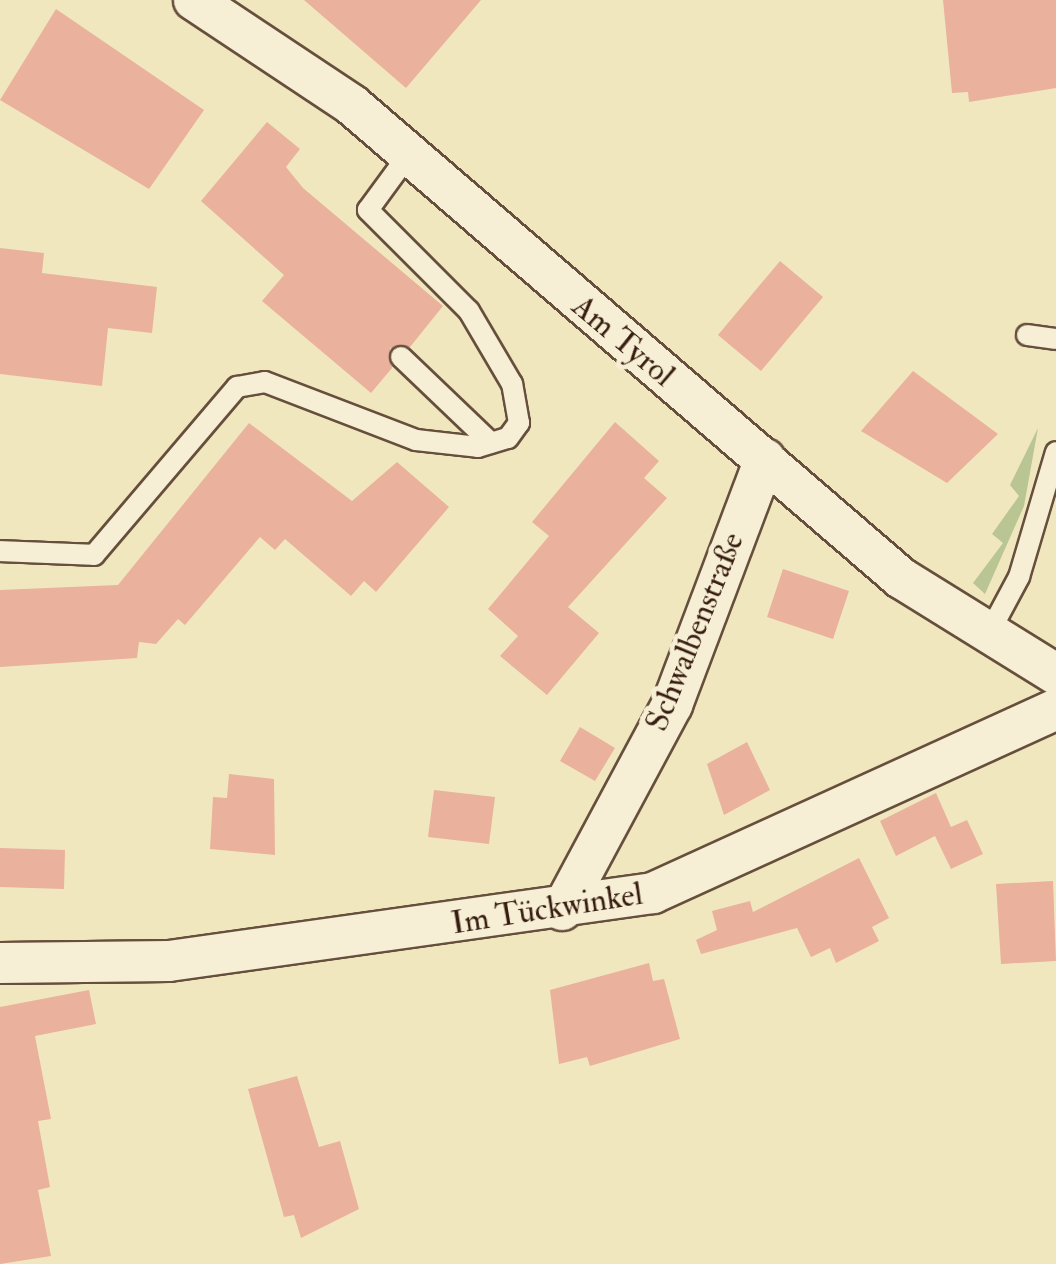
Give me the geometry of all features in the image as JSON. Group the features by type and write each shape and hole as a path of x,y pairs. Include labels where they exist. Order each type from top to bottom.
{"street":[{"name":"Am Tyrol","path":"194,0 352,105 406,158 766,458 901,578 1056,674"},
{"name":"Schwalbenstraße","path":"562,910 672,705 766,458"},
{"name":"Im Tückwinkel","path":"0,963 168,962 562,910 654,893 743,859 1056,709"}],"lane":[{"path":"0,551 94,555 238,387 265,382 416,440 490,443 518,424 512,384 469,312 368,210 406,158"},
{"path":"1027,335 1056,339"},
{"path":"402,357 490,443"},
{"path":"990,633 1019,576 1056,452"}],"green space":[{"path":"1038,428 1024,506 985,594 973,583 1003,543 992,534 1019,496 1010,485"}],"building":[{"path":"304,0 481,0 406,88"},
{"path":"943,0 1056,0 1056,88 969,102 968,92 952,93"},
{"path":"56,9 204,110 149,189 0,100"},
{"path":"267,122 300,149 286,167 303,188 443,306 410,347 390,348 392,368 371,393 262,301 284,275 201,201"},
{"path":"0,248 44,253 42,273 157,287 152,333 108,328 102,386 0,374"},
{"path":"780,261 823,297 761,371 718,335"},
{"path":"913,371 998,434 947,483 861,431"},
{"path":"615,422 659,461 644,478 667,498 568,607 599,633 547,695 500,656 518,636 488,609 549,536 532,522"},
{"path":"249,423 352,501 397,462 449,507 376,592 364,581 351,596 285,539 275,550 260,537 185,625 178,619 156,644 139,642 137,658 0,667 0,590 118,585"},
{"path":"783,569 849,591 833,639 767,617"},
{"path":"580,727 615,748 595,781 560,761"},
{"path":"747,742 770,790 724,815 707,764"},
{"path":"229,774 274,779 275,855 210,849 213,797 227,798"},
{"path":"434,790 495,797 489,844 428,837"},
{"path":"936,793 951,827 967,820 983,854 951,869 935,836 896,856 880,821"},
{"path":"0,848 65,850 64,889 0,887"},
{"path":"859,858 889,918 872,927 879,941 836,963 830,948 811,957 797,928 701,954 696,940 717,930 712,911 750,901 753,912"},
{"path":"1053,881 1056,961 1001,964 996,884"},
{"path":"649,963 653,981 664,979 680,1039 590,1066 587,1057 559,1064 550,990"},
{"path":"89,990 96,1024 35,1036 51,1119 38,1121 50,1187 38,1190 51,1256 0,1264 0,1007"},
{"path":"297,1076 319,1147 340,1141 359,1209 301,1238 294,1215 284,1217 248,1089"}]}
